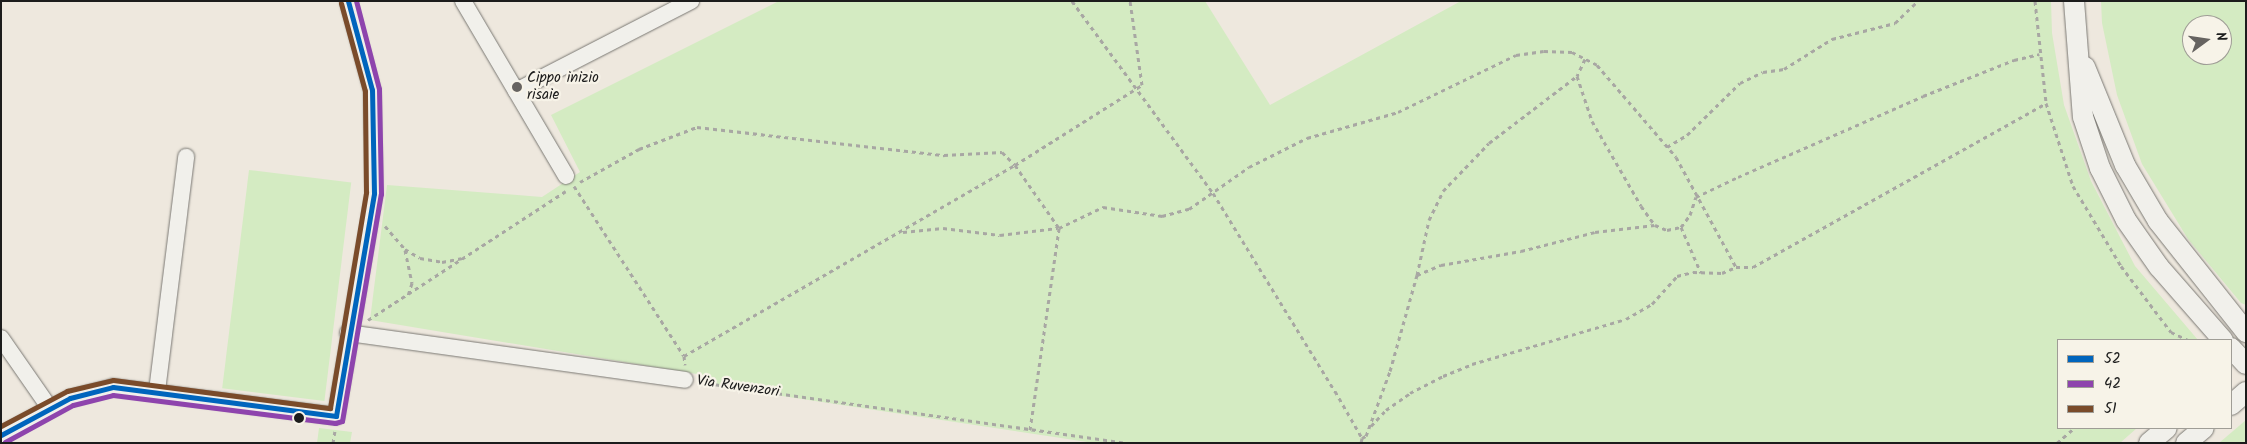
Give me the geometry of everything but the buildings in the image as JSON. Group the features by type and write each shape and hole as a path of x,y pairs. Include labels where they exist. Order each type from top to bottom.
{"street":[{"path":"1,435 50,407 87,391 113,387 158,390 336,416 348,333 363,274 372,210 375,138 372,90 348,1"},
{"path":"463,1 570,181"},
{"path":"516,91 691,1"},
{"path":"2074,1 2080,56 2083,117 2100,168 2126,220 2159,267 2208,332 2221,339"},
{"path":"2080,56 2125,165 2158,220 2246,332"},
{"path":"158,390 186,158"},
{"path":"2159,267 2182,250"},
{"path":"2221,300 2246,314"},
{"name":"Via Ruvenzori","path":"348,333 685,380"},
{"path":"1,338 50,407"},
{"path":"2232,350 2242,365"},
{"path":"2232,404 2246,392"},
{"path":"2186,443 2203,429"}],"path":[{"path":"1072,1 1213,193 1361,441 1366,436 1370,427 1390,371 1417,275 1429,220 1443,191 1490,143 1578,76 1585,59"},
{"path":"684,356 902,232 1015,165 1142,85 1130,1"},
{"path":"1667,148 1687,135 1740,84 1763,72 1784,69 1832,39 1895,24 1918,1"},
{"path":"902,232 943,228 1000,235 1059,228 1102,207 1162,216 1189,209 1249,167 1307,138 1398,112 1516,55 1544,51 1572,52 1597,65 1667,148 1685,174 1696,197 1736,266"},
{"path":"1417,275 1441,265 1521,251 1595,232 1655,225 1667,230 1680,227 1690,215 1696,197 1923,96 2014,60 2038,54"},
{"path":"1578,76 1592,121 1655,225"},
{"path":"1370,427 1386,410 1410,393 1443,376 1472,364 1626,319 1652,304 1676,276 1722,273 1736,266 1753,267 2046,104"},
{"path":"348,333 465,258 570,181 639,149 697,127 944,155 1002,152 1015,165 1059,228 1030,430"},
{"path":"570,181 684,356 685,380"},
{"path":"372,210 405,249 420,258 442,262 465,258"},
{"path":"1680,227 1701,273"},
{"path":"405,249 412,283 408,295"},
{"name":"Via Ruvenzori","path":"685,380 1127,443"},
{"path":"2056,443 2073,429"}],"green space":[{"path":"779,1 1205,1 1270,105 1461,1 2051,1 2052,33 2064,105 2091,181 2135,266 2197,339 2057,339 2057,429 2136,429 2120,443 1094,443 709,385 709,376 370,320 387,185 542,197 580,172 551,115"},
{"path":"2101,1 2246,1 2246,305 2241,303 2188,239 2142,164 2117,95 2102,23"},
{"path":"249,170 351,183 324,401 222,388"},
{"path":"2246,420 2246,443 2219,443"},
{"path":"319,428 352,432 350,443 317,443"}],"transit line":[{"name":"52","path":"1,435 70,398 113,387 336,416 374,193 372,90 348,1"},
{"name":"42","path":"5,442 73,405 113,395 335,423 342,421 381,194 379,89 356,1"},
{"name":"51","path":"1,426 67,391 113,380 330,408 366,192 365,91 341,3"}],"place":[{"name":"Cippo inizio risaie","path":"517,87"}]}
